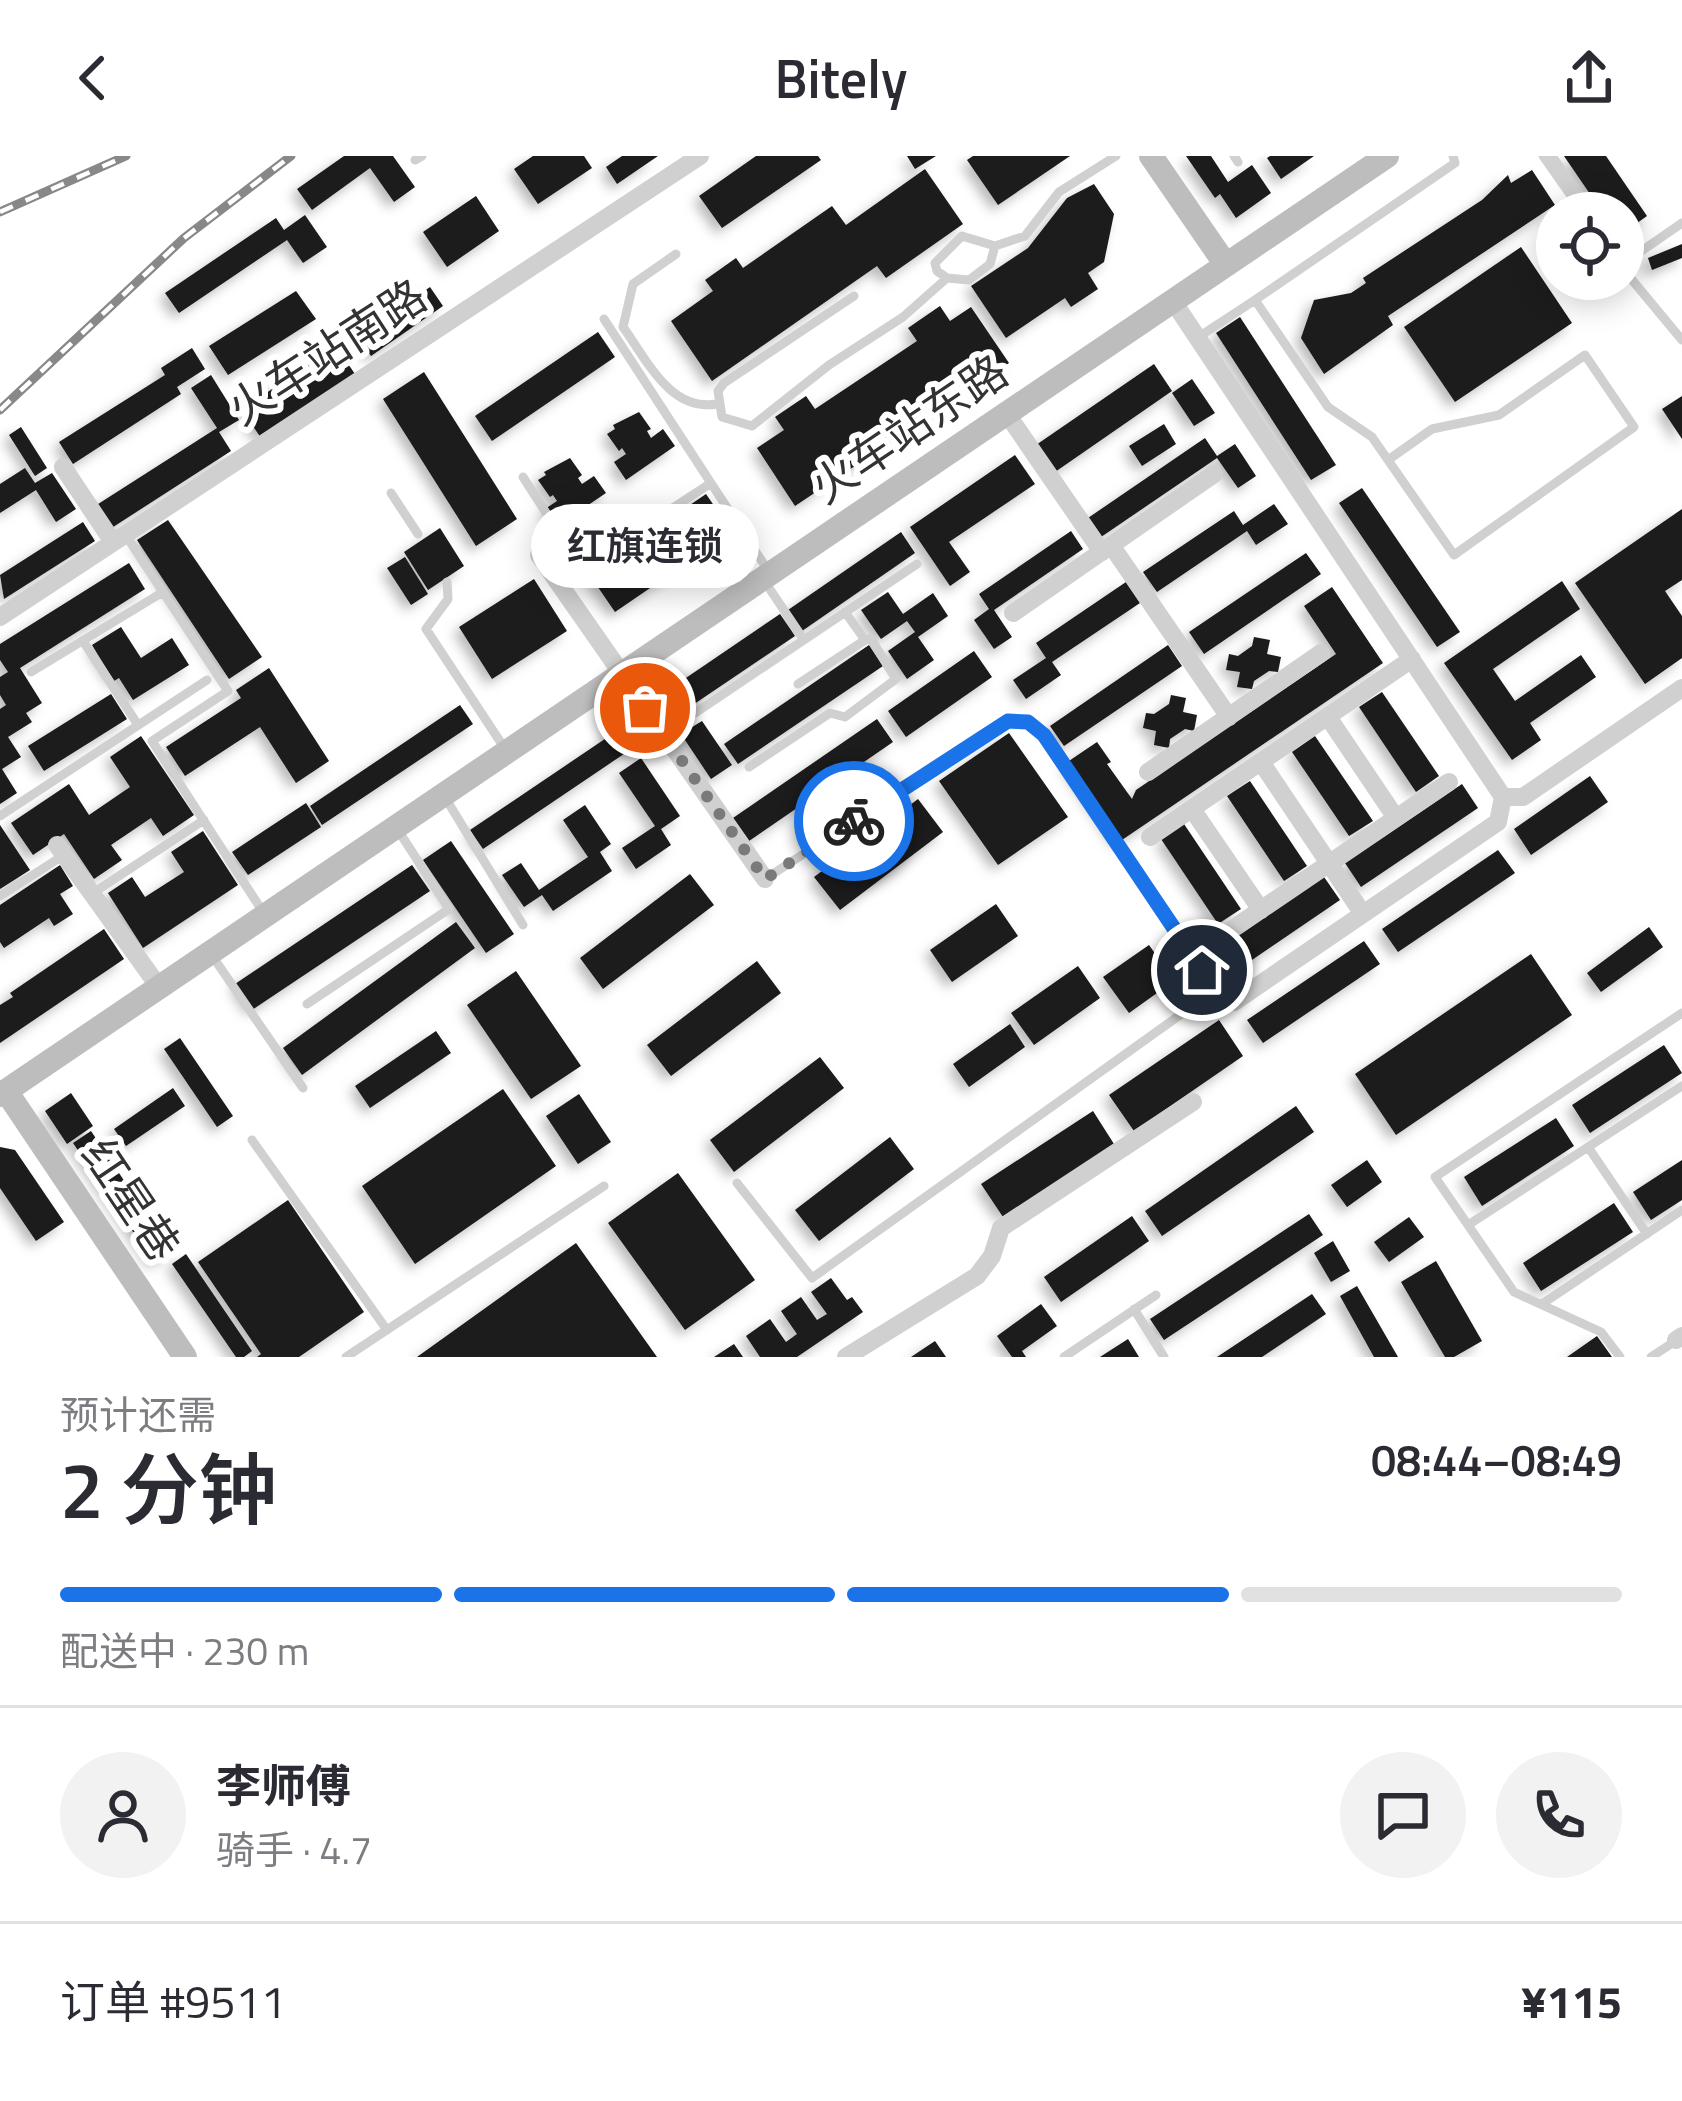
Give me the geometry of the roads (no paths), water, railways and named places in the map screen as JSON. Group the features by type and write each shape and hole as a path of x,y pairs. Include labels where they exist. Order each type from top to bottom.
{"main road":[{"path":"1151,156 1226,265"},
{"name":"火车站东路","path":"3,1093 1388,156"},
{"name":"红星巷","path":"3,1093 185,1357"}],"street":[{"name":"火车站南路","path":"0,617 700,156"},
{"path":"1172,302 1503,797 1498,822 1234,1002"},
{"path":"1007,414 1228,717"},
{"path":"63,466 119,538"},
{"path":"1013,613 1214,474"},
{"path":"539,555 765,879"},
{"path":"1148,772 1322,652"},
{"path":"1150,837 1412,659"},
{"path":"1503,797 1523,796 1682,688"},
{"path":"1328,717 1396,818"},
{"path":"1261,762 1363,914"},
{"path":"1209,945 1449,782"},
{"path":"1192,809 1261,910"},
{"path":"60,850 159,987"},
{"path":"846,1357 977,1276 992,1256 1001,1228 1193,1102"}],"lane":[{"path":"994,246 990,264 969,280 947,278 937,271 935,263 962,236 994,246 1025,236 1059,192 1116,156"},
{"path":"1197,338 1455,164 1453,156"},
{"path":"1543,156 1571,192"},
{"path":"1552,156 1575,192"},
{"path":"1644,249 1682,223"},
{"path":"676,254 633,284 623,327 672,395 700,407 717,404"},
{"path":"854,296 724,383 717,404 722,417 752,426 829,364 903,317 947,278"},
{"path":"1644,294 1682,340"},
{"path":"1255,301 1328,407 1372,437 1454,555 1634,427 1585,356 1499,415 1432,429 1388,460"},
{"path":"604,319 711,483 804,640"},
{"path":"523,477 574,556 590,562 711,483"},
{"path":"391,494 418,535"},
{"path":"119,538 163,592 228,691 152,741 265,915"},
{"path":"695,713 917,564"},
{"path":"447,582 448,599 426,628 507,752"},
{"path":"32,672 163,592"},
{"path":"845,612 865,640"},
{"path":"749,767 830,713 845,717 896,679 871,639 798,684"},
{"path":"83,640 138,725"},
{"path":"0,816 207,680"},
{"path":"737,1183 812,1278 1204,993 1202,970 1044,735 1028,722 1008,721 765,879"},
{"path":"443,795 523,925"},
{"path":"92,894 204,820"},
{"path":"307,1004 448,909 396,827"},
{"path":"0,896 60,850"},
{"path":"210,952 303,1088"},
{"path":"1620,1357 1601,1332 1514,1292 1435,1177 1680,1019"},
{"path":"1468,1225 1682,1086"},
{"path":"252,1140 387,1330"},
{"path":"1588,1147 1647,1234"},
{"path":"346,1357 604,1186"},
{"path":"1541,1304 1682,1210"},
{"path":"1064,1357 1156,1295"},
{"path":"1134,1310 1164,1357"},
{"path":"1651,1357 1680,1339"}],"railway":[{"path":"0,212 126,156"},
{"path":"0,410 184,238 291,156"}],"place":[{"name":"红旗连锁","path":"645,708"}]}
